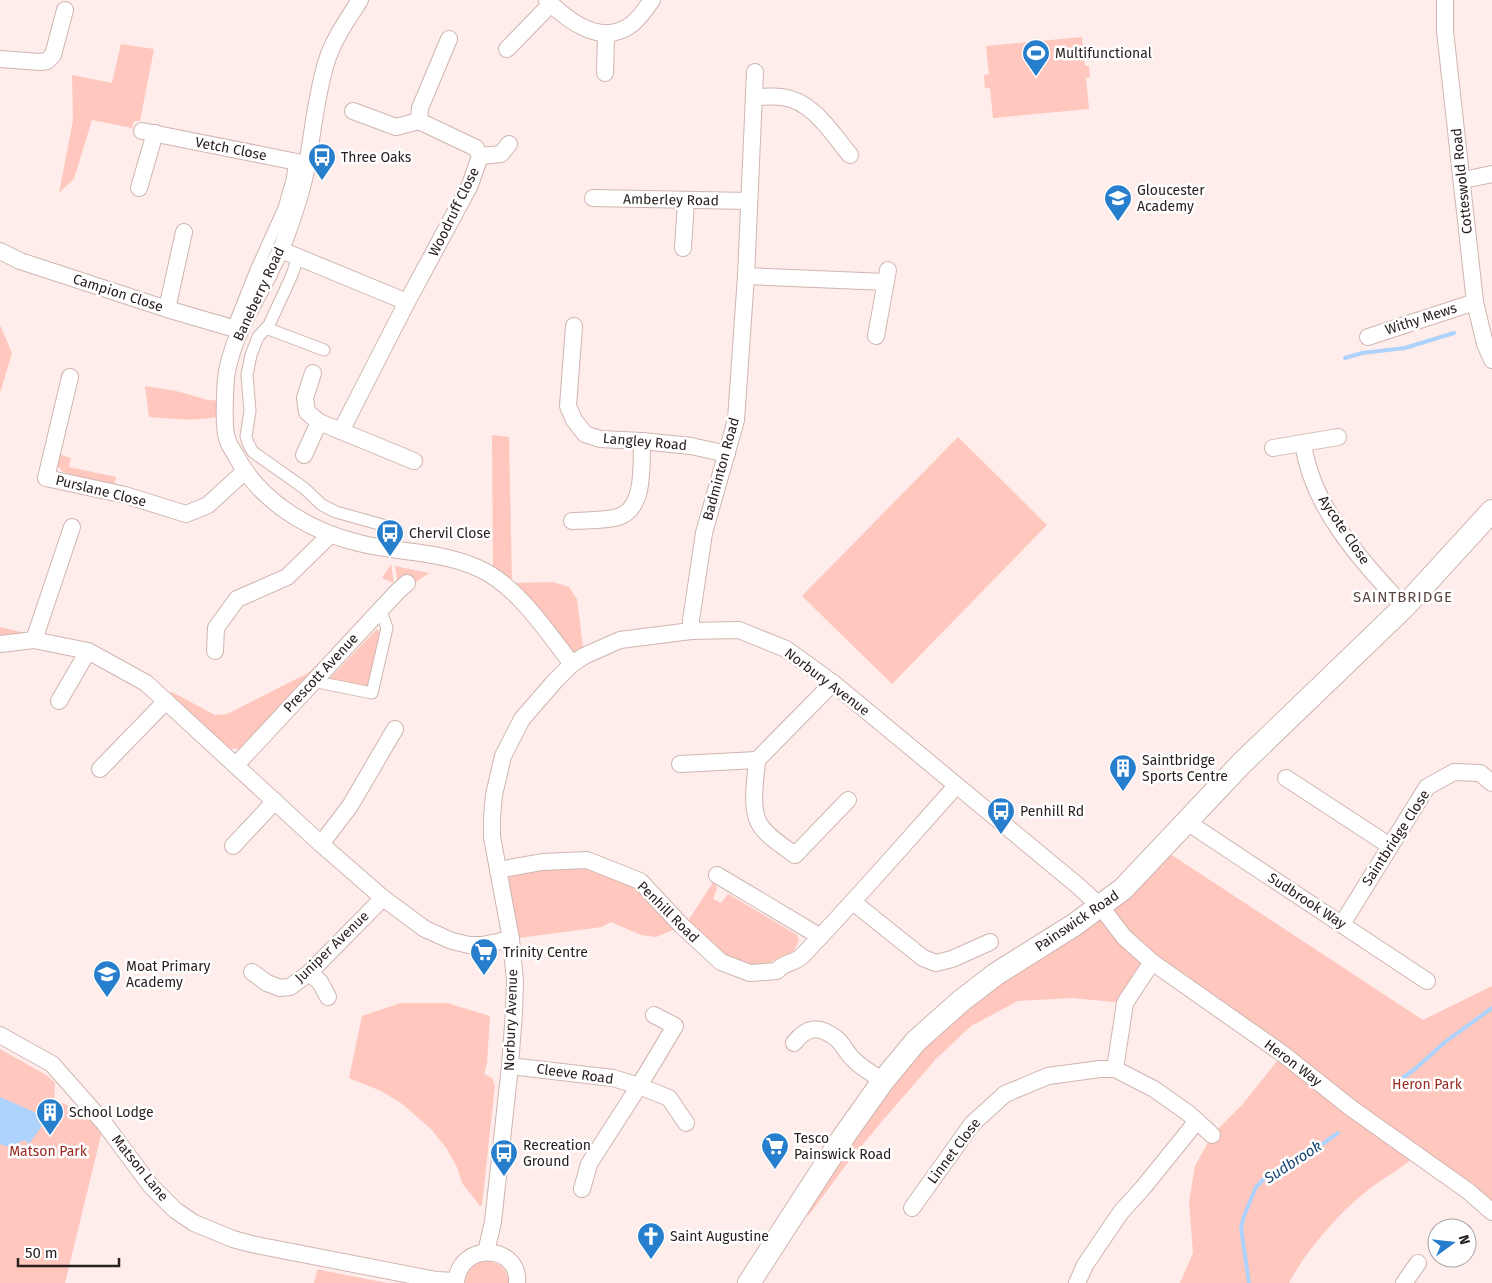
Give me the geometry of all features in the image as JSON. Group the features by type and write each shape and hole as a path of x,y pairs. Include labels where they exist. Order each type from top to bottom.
{"main road":[{"name":"Painswick Road","path":"749,1283 829,1159 883,1081 916,1041 961,1001 996,974 1101,906 1123,889 1303,703 1404,607 1492,511"}],"street":[{"name":"Baneberry Road","path":"360,0 338,34 326,62 301,163 304,179 281,250 236,329 227,371 226,437 244,472 262,492 287,512 330,535 361,544 400,549 460,561 493,576 516,596 543,626 572,664"},
{"path":"507,49 549,2 571,20 592,32 606,34 620,31 632,24 652,0"},
{"name":"Cotteswold Road","path":"1445,0 1445,31 1475,302 1485,344 1492,360"},
{"path":"0,59 47,61 53,55 65,10"},
{"path":"605,73 606,34"},
{"path":"353,111 396,127 419,121 420,108 449,39"},
{"name":"Badminton Road","path":"691,631 704,533 736,420 746,276 755,72"},
{"path":"754,97 782,97 800,102 813,110 850,155"},
{"name":"Woodruff Close","path":"342,431 407,302 470,185 480,156 476,148 419,121"},
{"name":"Vetch Close","path":"139,188 148,132 301,163"},
{"path":"480,156 501,154 509,144"},
{"path":"236,329 260,262 284,208 292,180 301,163"},
{"path":"1463,180 1492,174"},
{"name":"Amberley Road","path":"593,198 749,201"},
{"path":"683,248 686,201"},
{"path":"167,309 184,232"},
{"path":"281,250 407,302"},
{"name":"Campion Close","path":"0,251 20,261 167,309 236,329"},
{"path":"298,257 292,275 269,325 258,337 251,355 247,375 250,411 246,436 248,443 253,452 304,488 322,505 336,512 398,529"},
{"path":"746,276 887,276 876,336"},
{"name":"Withy Mews","path":"1368,337 1475,302"},
{"name":"Langley Road","path":"574,326 568,406 574,420 585,434 600,440 642,441 691,446 727,454"},
{"path":"266,328 324,350"},
{"path":"314,373 304,398 307,412 319,422 414,461"},
{"name":"Purslane Close","path":"70,377 46,478 125,495 186,514 208,505 244,472"},
{"path":"304,454 319,422"},
{"path":"1273,448 1338,437"},
{"path":"572,521 620,516 634,505 640,491 642,441"},
{"name":"Aycote Close","path":"1302,444 1311,478 1332,518 1360,559 1404,607"},
{"path":"34,640 72,527"},
{"path":"215,651 216,628 237,599 287,577 330,535"},
{"name":"Prescott Avenue","path":"236,765 407,583"},
{"path":"322,683 372,692 387,628 383,617"},
{"name":"Norbury Avenue","path":"486,1252 493,1222 510,1066 515,981 511,938 492,837 492,817 498,773 503,756 522,719 572,664 584,656 620,640 691,631 739,630 786,650 833,683 1101,906"},
{"path":"0,644 34,640 88,651 146,683 321,844 383,898 425,929 452,941 469,945 511,938"},
{"path":"59,701 88,651"},
{"path":"833,683 757,760 754,809 759,823 767,833 795,855 848,800"},
{"path":"100,769 166,700"},
{"path":"321,844 350,806 395,729"},
{"path":"680,764 757,760"},
{"name":"Saintbridge Close","path":"1342,924 1427,787 1454,772 1480,773 1492,783"},
{"path":"1285,778 1390,846"},
{"name":"Penhill Road","path":"498,870 542,862 587,860 640,881 682,926 721,962 750,973 777,971 782,965 800,958 853,902 956,786"},
{"path":"233,846 276,801"},
{"name":"Sudbrook Way","path":"1187,822 1342,924 1424,973"},
{"path":"717,875 819,936"},
{"name":"Juniper Avenue","path":"252,972 268,983 280,988 290,987 308,973 383,898"},
{"path":"853,902 923,958 936,962 952,959 990,942"},
{"name":"Heron Way","path":"1101,906 1124,937 1152,962 1283,1054 1351,1108 1468,1191 1492,1212"},
{"path":"1152,962 1125,1003 1115,1069 1154,1089 1188,1113 1212,1135"},
{"path":"308,973 320,982 328,997"},
{"path":"582,1189 589,1164 640,1086 675,1026 654,1015"},
{"path":"794,1043 802,1033 809,1029 823,1031 838,1040 853,1059 883,1081"},
{"name":"Matson Lane","path":"0,1035 52,1064 104,1123 150,1185 175,1210 194,1223 232,1239 251,1244 436,1280 456,1282 460,1268 468,1258 477,1253 486,1252"},
{"name":"Cleeve Road","path":"510,1066 613,1078 640,1086 669,1098 686,1123"},
{"name":"Linnet Close","path":"912,1208 972,1124 1005,1094 1048,1076 1100,1069 1115,1069"},
{"path":"1077,1283 1085,1265 1121,1212 1197,1121"},
{"path":"486,1252 496,1253 507,1259 514,1268 518,1283"},
{"path":"1408,1282 1418,1263"}],"green space":[{"name":"Multifunctional","path":"1082,37 1085,66 1089,66 1090,77 1086,78 1089,109 993,118 990,88 985,88 984,75 989,74 986,46"},
{"path":"121,44 154,49 140,121 134,121 132,128 92,120 74,179 59,193 73,120 72,75 112,83"},
{"path":"0,325 12,353 0,393"},
{"path":"145,386 176,391 208,400 225,401 226,415 197,419 149,417"},
{"path":"492,435 509,437 512,583 553,582 569,587 577,599 584,656 572,664 493,576"},
{"path":"958,437 1047,525 892,684 802,596"},
{"path":"58,454 71,458 69,467 116,477 114,486 63,472 59,468"},
{"path":"391,564 394,583 382,578"},
{"path":"395,566 429,573 413,584 398,583"},
{"path":"0,627 25,633 23,636 0,642"},
{"path":"377,629 383,637 370,690 327,681"},
{"path":"342,643 246,746 239,749 225,748 166,694 172,692 215,715 227,714 308,673"},
{"name":"Heron Park","path":"1161,848 1423,1020 1492,986 1492,1212 1415,1155 1403,1166 1369,1189 1343,1212 1312,1248 1289,1283 1180,1283 1193,1253 1189,1202 1195,1166 1212,1135 1242,1105 1281,1056 1152,962 1125,1003 1072,998 1018,1001 971,1026 936,1059 883,1120 846,1165 809,1215 797,1208 902,1057"},
{"path":"587,860 640,881 682,926 656,937 641,935 611,922 602,927 511,939 498,870"},
{"path":"714,881 717,888 713,899 721,903 728,894 797,935 799,940 794,951 767,964 746,967 732,962 686,924"},
{"path":"401,1003 447,1003 490,1016 487,1063 484,1074 492,1078 495,1085 482,1205 480,1206 462,1183 457,1167 447,1149 431,1129 401,1103 381,1091 349,1078 362,1016"},
{"name":"Matson Park","path":"0,1049 48,1076 55,1083 54,1100 98,1117 104,1123 65,1283 0,1283"},
{"path":"482,1261 492,1262 501,1266 508,1277 509,1283 465,1283 470,1269"},
{"path":"317,1270 321,1270 387,1283 314,1283"}],"water":[{"path":"0,1097 39,1114 46,1120 29,1144 25,1140 9,1147 0,1144"}],"waterway":[{"path":"1345,358 1362,353 1405,348 1454,333"},
{"name":"Sudbrook","path":"1401,1079 1445,1042 1492,1008"},
{"name":"Sudbrook","path":"1249,1283 1241,1228 1256,1187 1264,1179 1338,1133"}],"place":[{"name":"Multifunctional","path":"1036,77"},
{"name":"Three Oaks","path":"322,181"},
{"name":"Gloucester Academy","path":"1118,222"},
{"name":"Chervil Close","path":"390,557"},
{"name":"Saintbridge Sports Centre","path":"1123,792"},
{"name":"Penhill Rd","path":"1001,835"},
{"name":"Trinity Centre","path":"484,976"},
{"name":"Moat Primary Academy","path":"107,998"},
{"name":"School Lodge","path":"50,1136"},
{"name":"Tesco Painswick Road","path":"775,1170"},
{"name":"Recreation Ground","path":"504,1177"},
{"name":"Saint Augustine","path":"651,1260"}],"district":[{"name":"SAINTBRIDGE","path":"1403,597"}]}
